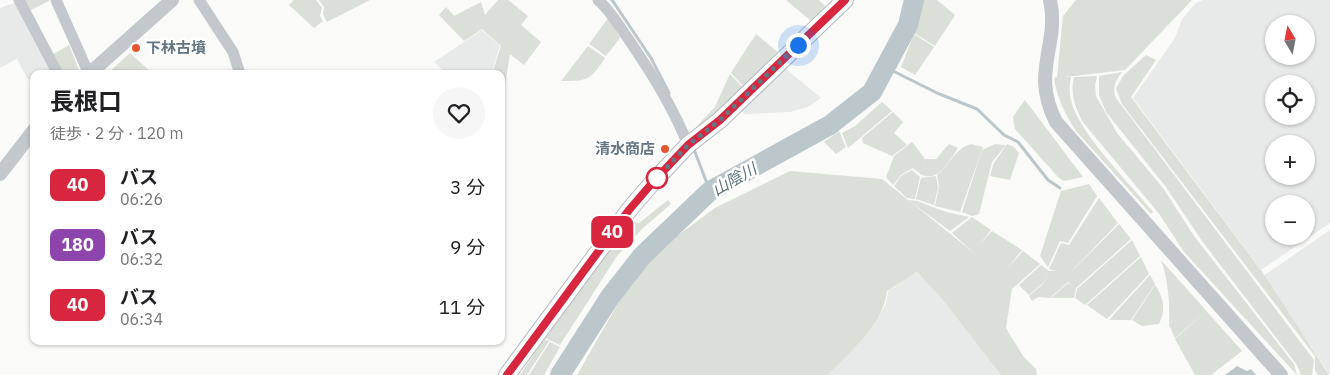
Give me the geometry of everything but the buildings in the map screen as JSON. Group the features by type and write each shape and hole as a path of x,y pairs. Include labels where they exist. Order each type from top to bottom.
{"main road":[{"path":"507,375 629,210 688,145 720,120 845,0"}],"street":[{"path":"19,0 56,70"},
{"path":"56,0 87,70"},
{"path":"93,70 172,0"},
{"path":"199,0 233,52 239,70"},
{"path":"598,0 610,11 656,80 676,116 688,145"},
{"path":"1050,0 1054,16 1044,73 1044,92 1048,107 1056,122 1281,375"},
{"path":"0,174 30,135"}],"shaded area":[{"path":"23,0 49,0 49,1 29,11"},
{"path":"294,0 316,0 322,8 320,16 323,21 314,28 289,5"},
{"path":"319,0 370,0 327,22 323,14 324,7"},
{"path":"498,0 508,0 528,16 521,25 541,42 524,65 510,54 505,85 505,70 493,70 501,46 482,29 464,41 439,15 446,7 454,16 481,2 485,15"},
{"path":"786,0 819,0 825,6 811,21"},
{"path":"922,0 937,0 955,15 935,46 914,33"},
{"path":"1076,0 1192,0 1125,70 1065,77 1071,77 1070,92 1072,103 1087,133 1153,212 1151,214 1076,131 1059,99 1054,78 1057,77 1063,16"},
{"path":"1203,0 1330,0 1330,223 1315,233 1315,195 1265,195 1265,245 1298,245 1261,270 1133,98 1175,38 1182,19 1196,3"},
{"path":"17,2 53,70 30,70 30,80 17,59 22,56 0,68 0,8"},
{"path":"609,17 620,38 606,56 589,44"},
{"path":"482,30 500,46 492,70 443,70 434,62"},
{"path":"756,34 780,54 745,88 731,73"},
{"path":"914,34 934,47 915,75 901,67"},
{"path":"69,45 79,70 61,70 52,55"},
{"path":"588,46 605,58 600,66 591,75 582,80 561,81"},
{"path":"130,53 149,70 111,70"},
{"path":"1146,55 1156,60 1131,97 1263,273 1329,375 1318,375 1315,370 1315,356 1122,104 1116,89 1123,76"},
{"path":"785,68 821,98 808,107 790,112 745,114 741,110"},
{"path":"1122,72 1115,85 1116,98 1314,360 1312,375 1301,375 1297,365 1202,241 1166,187 1106,112 1099,95 1099,76"},
{"path":"730,74 744,89 700,128 699,124 715,107"},
{"path":"1097,76 1095,85 1096,96 1117,133 1163,188 1194,236 1294,364 1297,375 1184,252 1160,215 1082,121 1074,100 1074,77"},
{"path":"1025,100 1083,177 1064,181 1058,177 1015,129 1013,117"},
{"path":"882,102 892,111 848,148 842,133 855,126"},
{"path":"893,112 903,122 894,133 907,145 892,156 863,143 862,138"},
{"path":"839,131 846,147 836,154 824,142"},
{"path":"912,142 925,159 922,162 926,159 936,159 949,144 958,148 939,173 927,176 920,174 913,168 901,175 893,185 886,177 894,156"},
{"path":"971,144 983,147 960,212 935,206 939,187 937,175 956,153"},
{"path":"995,144 1006,145 992,162 979,214 972,216 962,212 982,150"},
{"path":"1007,144 1014,147 1019,153 1010,180 990,176 994,163"},
{"path":"912,170 920,177 915,199 907,198 894,186 901,176"},
{"path":"790,171 882,179 974,253 952,233 972,217 991,230 979,245 992,231 1022,250 1007,269 1023,251 1040,264 1012,289 1006,328 1023,356 1036,369 1037,375 1001,375 944,301 917,272 887,291 879,315 872,326 828,375 577,375 636,272 673,239 715,208"},
{"path":"936,176 938,188 934,205 916,199 921,178"},
{"path":"1089,184 1097,196 1068,243 1060,241 1048,267 1040,256 1061,191"},
{"path":"1099,198 1118,223 1064,279 1119,224 1131,239 1076,288 1074,298 1051,298 1068,283 1073,286 1068,282 1050,298 1038,297 1032,301 1029,296 1043,284 1049,271 1055,271 1049,269 1061,243 1069,245"},
{"path":"668,200 671,204 642,229 617,256 560,345 545,338 630,221 639,223"},
{"path":"908,200 917,201 946,212 969,217 950,231"},
{"path":"1330,230 1330,375 1263,276 1308,245 1315,245 1315,240"},
{"path":"1132,240 1140,256 1085,305 1075,298 1077,289"},
{"path":"1141,257 1149,274 1107,319 1087,305"},
{"path":"1161,260 1242,351 1211,375 1195,375 1175,339 1205,312 1175,338 1169,325 1176,315 1169,324 1168,291"},
{"path":"1041,265 1049,271 1043,283 1029,295 1019,285"},
{"path":"917,272 945,301 1001,375 828,375 871,328 886,304 888,291"},
{"path":"1150,275 1155,284 1131,320 1109,320"},
{"path":"1155,285 1163,304 1163,313 1159,324 1142,326 1132,320"},
{"path":"544,339 549,341 527,375 520,375"},
{"path":"550,342 560,347 544,375 529,375"},
{"path":"1237,366 1247,371 1251,369 1256,375 1225,375"}],"waterway":[{"path":"612,0 651,58 669,93"},
{"name":"山陰川","path":"560,375 610,297 642,256 710,191 830,125 872,92 908,25 914,0"},
{"path":"885,67 937,93 977,109 1004,135 1018,142 1048,180 1060,188"},
{"path":"693,147 710,191"}],"bus line":[{"name":"40","path":"507,375 629,210 653,182 688,145 720,120 845,0"}],"place":[{"name":"下林古墳","path":"136,48"},
{"name":"清水商店","path":"665,149"}],"route":[{"path":"657,178 653,182 688,145 720,120 798,45"}]}
